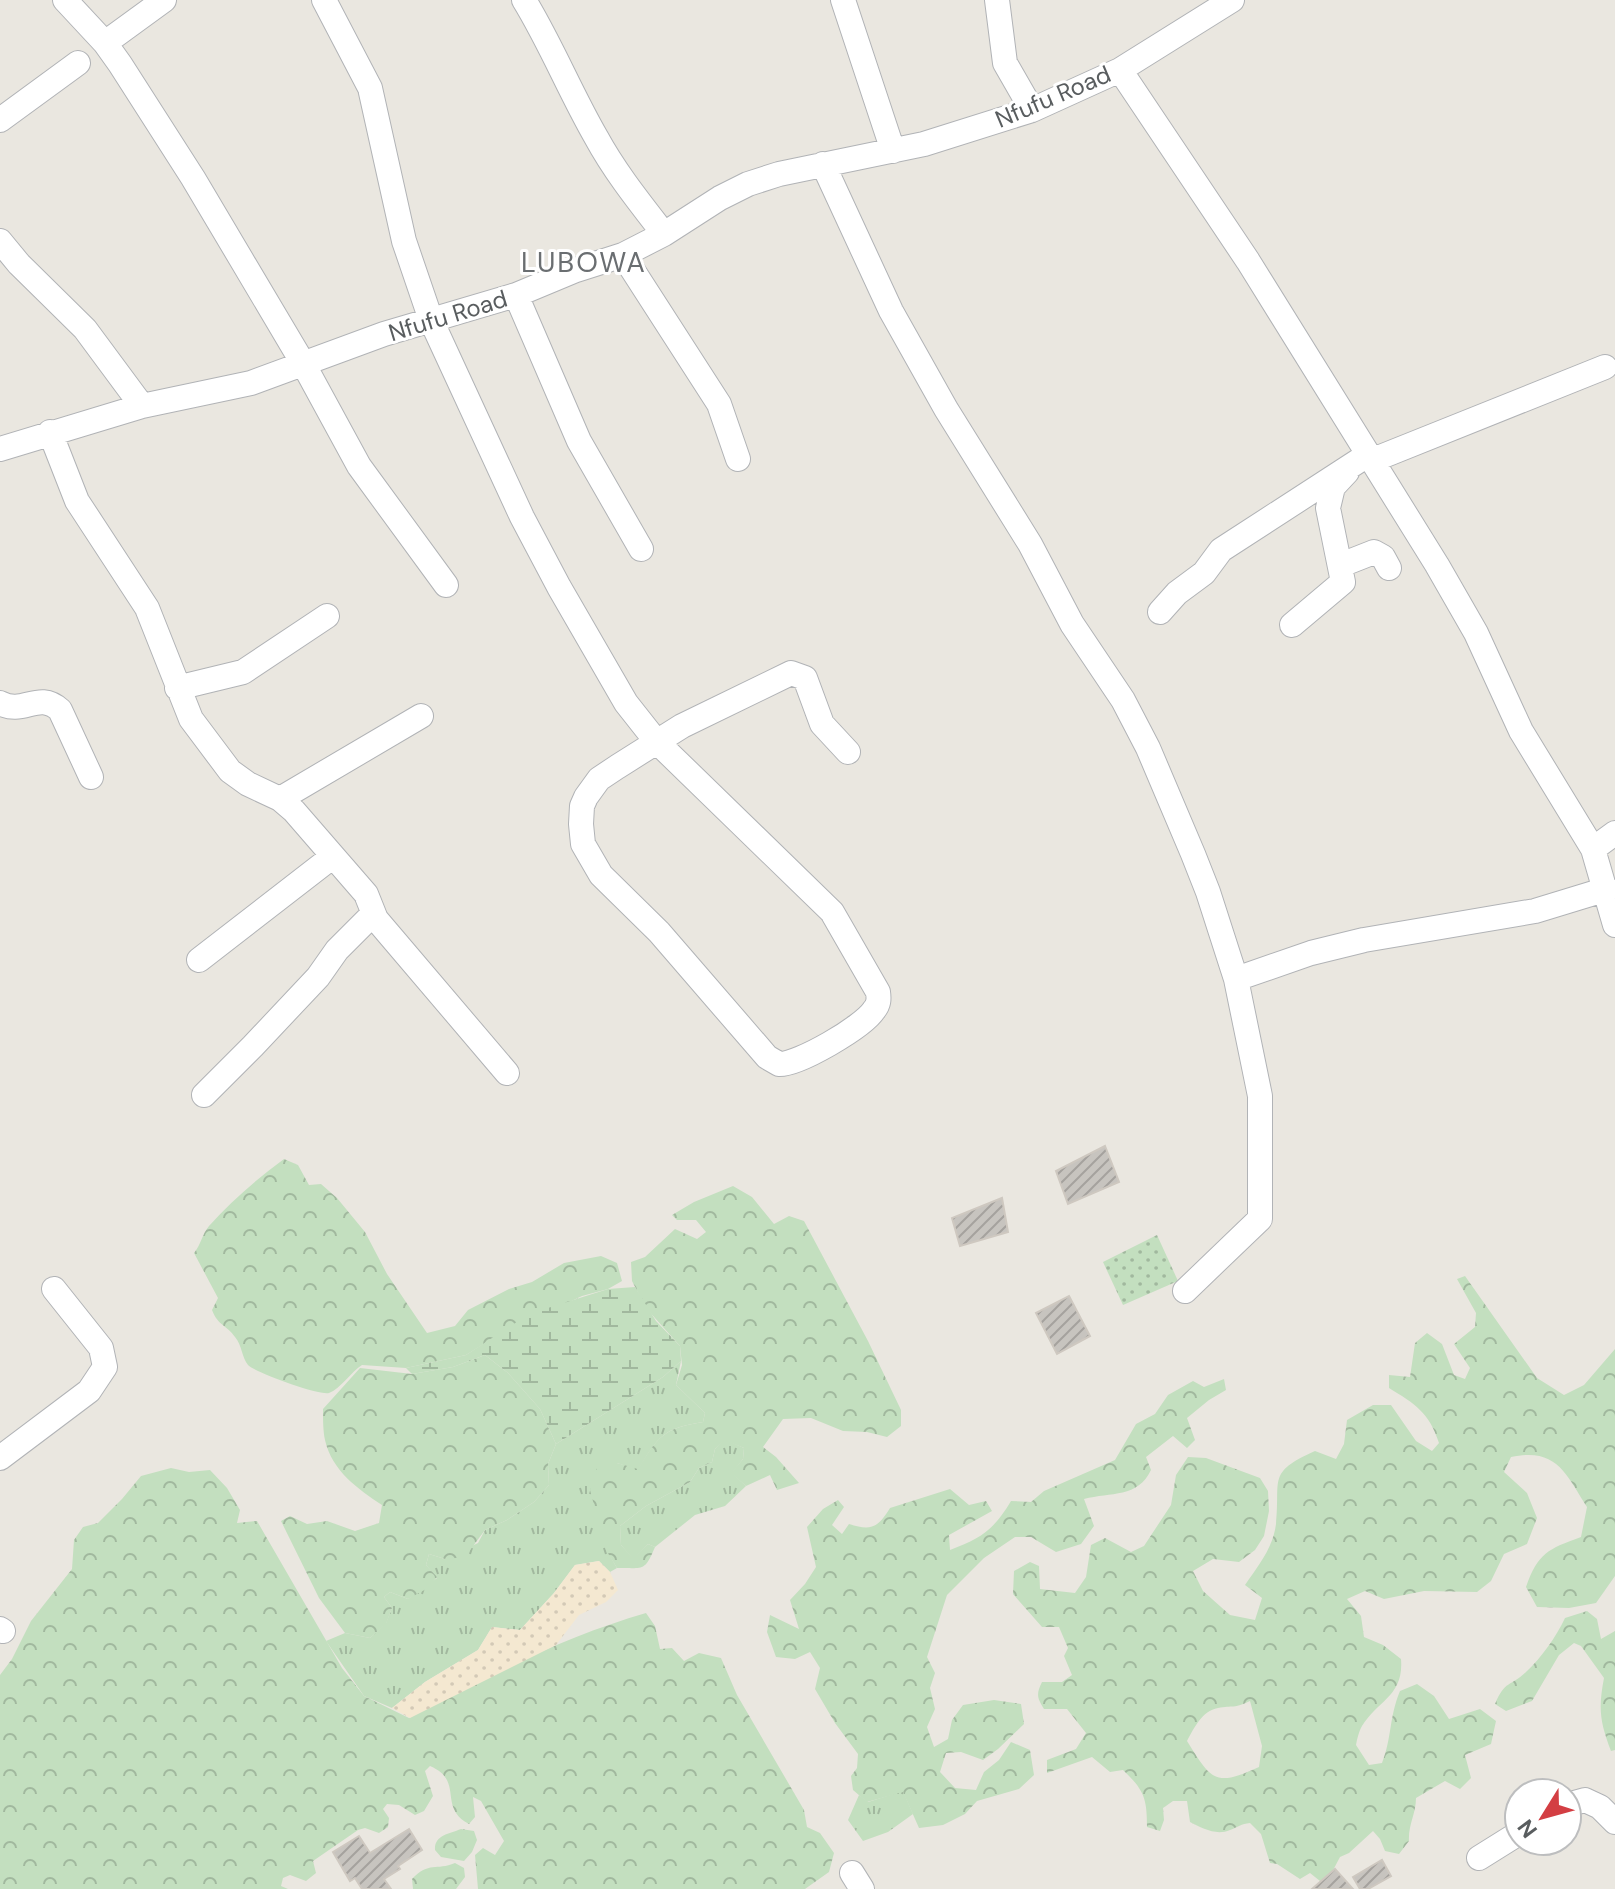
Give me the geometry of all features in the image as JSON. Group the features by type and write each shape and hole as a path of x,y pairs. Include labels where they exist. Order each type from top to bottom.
{"street":[{"path":"65,0 105,43 193,178 304,365 359,466 446,585"},
{"path":"105,43 164,0"},
{"path":"324,0 370,88 416,282 529,531 626,703 656,741 832,912 878,992 877,1007 863,1022 793,1062 779,1064 767,1057 659,932 601,875 583,844 582,806 599,779 656,741 745,694 795,673 801,674 808,683 822,724 848,752"},
{"path":"524,0 597,141 664,234"},
{"path":"843,0 893,151"},
{"path":"997,0 1005,63 1032,110"},
{"name":"Nfufu Road","path":"0,449 142,406 218,392 431,320 516,295 576,270 623,255 748,184 779,174 893,151 1032,110 1120,70 1232,0"},
{"path":"0,120 78,63"},
{"path":"1120,70 1248,261 1365,460 1476,633 1521,731 1593,849 1615,925"},
{"path":"823,164 891,311 946,409 1030,544 1072,624 1129,710 1203,879 1236,979 1260,1096 1260,1219 1185,1291"},
{"path":"0,241 85,329 142,406"},
{"path":"623,255 719,404 738,459"},
{"path":"516,295 579,441 641,549"},
{"path":"1160,612 1177,593 1204,573 1221,550 1365,460 1605,367"},
{"path":"50,432 77,501 147,608 191,719 230,771 248,784 280,799 294,811 366,894 373,914 507,1073"},
{"path":"1292,625 1343,582 1328,508 1333,487 1365,460"},
{"path":"1341,565 1374,552 1383,557 1389,568"},
{"path":"177,688 243,672 327,616"},
{"path":"0,703 13,709 37,702 54,705 60,710 91,777"},
{"path":"280,799 421,716"},
{"path":"1593,849 1615,833"},
{"path":"199,960 332,857"},
{"path":"1236,979 1311,953 1364,940 1535,911 1607,889"},
{"path":"204,1095 318,977 337,950 373,914"},
{"path":"0,1458 89,1391 105,1367 101,1348 54,1289"},
{"path":"1583,1801 1600,1807 1615,1822"},
{"path":"1479,1858 1503,1843"}],"green space":[{"path":"284,1159 298,1165 309,1185 321,1184 337,1198 365,1232 387,1274 427,1333 455,1326 468,1310 509,1289 532,1282 564,1263 601,1256 617,1263 622,1281 608,1289 582,1296 490,1340 466,1355 406,1368 362,1365 329,1393 287,1383 248,1365 237,1340 214,1315 212,1310 218,1298 194,1253 217,1217"},
{"path":"733,1186 752,1197 774,1224 789,1216 804,1221 901,1410 901,1426 887,1437 843,1431 811,1418 783,1419 763,1447 799,1483 777,1490 770,1475 746,1486 731,1473 743,1459 744,1448 724,1440 715,1449 712,1462 699,1468 690,1482 646,1506 620,1526 621,1545 633,1558 648,1544 655,1547 645,1565 617,1568 606,1550 590,1490 598,1465 617,1463 638,1469 663,1435 679,1427 703,1422 705,1413 676,1385 682,1365 680,1346 646,1308 632,1281 631,1262 645,1257 675,1229 697,1239 706,1232 696,1220 677,1220 672,1215"},
{"path":"1157,1235 1178,1281 1123,1305 1103,1262"},
{"path":"1465,1276 1537,1378 1564,1395 1584,1385 1615,1349 1615,1576 1596,1603 1569,1608 1537,1607 1526,1587 1540,1559 1560,1545 1581,1537 1587,1507 1558,1466 1539,1456 1527,1455 1511,1457 1504,1472 1527,1493 1537,1518 1527,1544 1504,1554 1491,1581 1477,1592 1424,1591 1384,1599 1365,1591 1347,1599 1361,1616 1364,1637 1383,1645 1401,1659 1401,1671 1394,1690 1368,1717 1358,1735 1356,1745 1369,1765 1382,1763 1400,1691 1417,1684 1434,1696 1449,1719 1480,1709 1496,1721 1491,1744 1465,1755 1471,1778 1460,1789 1445,1781 1416,1798 1409,1841 1399,1854 1385,1851 1373,1831 1349,1853 1340,1857 1331,1874 1320,1881 1310,1873 1300,1879 1277,1864 1270,1863 1261,1834 1250,1823 1220,1832 1190,1822 1187,1801 1173,1801 1163,1808 1164,1820 1160,1831 1147,1827 1145,1801 1136,1783 1123,1770 1110,1772 1092,1757 1047,1773 1047,1760 1076,1749 1086,1733 1067,1709 1044,1709 1040,1702 1038,1693 1042,1682 1062,1682 1072,1675 1064,1656 1068,1648 1059,1627 1042,1627 1013,1594 1014,1571 1030,1562 1039,1566 1040,1589 1075,1593 1086,1577 1091,1545 1105,1538 1131,1552 1144,1546 1171,1505 1176,1475 1188,1457 1206,1458 1260,1478 1268,1491 1269,1511 1264,1536 1255,1550 1239,1562 1213,1559 1193,1571 1203,1591 1230,1615 1255,1620 1262,1598 1245,1585 1272,1541 1279,1479 1289,1465 1315,1451 1336,1459 1344,1444 1347,1420 1373,1405 1391,1405 1416,1441 1432,1451 1439,1443 1431,1424 1420,1410 1389,1388 1389,1375 1410,1377 1415,1343 1427,1333 1442,1344 1454,1375 1465,1379 1470,1368 1454,1344 1475,1327 1476,1313 1457,1279","holes":["1250,1701 1262,1746 1259,1767 1223,1778 1208,1771 1187,1741 1207,1713"]},
{"path":"635,1287 656,1321 680,1346 681,1361 663,1377 556,1444 540,1409 508,1373 485,1355 453,1367 412,1374 406,1368 466,1355 529,1314 608,1289"},
{"path":"485,1355 508,1373 540,1409 556,1444 548,1464 549,1485 534,1502 485,1530 465,1557 445,1559 429,1554 426,1565 437,1577 428,1588 408,1599 390,1592 384,1597 392,1608 386,1624 370,1638 345,1633 319,1598 281,1521 290,1516 307,1524 327,1521 355,1531 379,1523 382,1505 347,1478 328,1451 323,1409 360,1368 412,1374 453,1367"},
{"path":"681,1361 676,1385 705,1413 703,1422 679,1427 663,1436 638,1470 617,1463 604,1504 602,1527 604,1540 617,1568 610,1572 599,1561 575,1565 520,1630 492,1627 478,1650 425,1682 392,1708 364,1696 326,1641 345,1633 370,1638 386,1623 392,1608 384,1597 390,1592 408,1599 437,1578 426,1565 429,1554 445,1559 478,1543 485,1530 534,1502 549,1485 548,1464 556,1444 663,1377"},
{"path":"1224,1379 1226,1390 1187,1418 1195,1440 1187,1448 1173,1436 1146,1457 1151,1470 1139,1485 1131,1490 1084,1499 1094,1526 1081,1544 1056,1552 1031,1537 1015,1537 984,1558 947,1595 927,1657 935,1673 930,1688 935,1709 927,1727 934,1747 948,1739 952,1720 963,1705 994,1700 1021,1704 1024,1724 983,1760 961,1752 946,1753 940,1772 955,1788 976,1790 984,1772 999,1760 1011,1742 1030,1750 1034,1775 1019,1789 977,1801 965,1814 943,1825 919,1828 903,1792 867,1802 853,1790 851,1776 857,1768 858,1754 815,1689 820,1668 810,1652 795,1659 776,1657 767,1632 770,1615 799,1629 790,1600 816,1567 807,1527 823,1509 838,1500 844,1507 832,1525 842,1534 849,1524 873,1526 882,1520 890,1508 950,1489 969,1505 986,1501 992,1511 949,1535 950,1550 985,1532 1011,1501 1031,1502 1044,1491 1115,1460 1136,1424 1155,1414 1168,1395 1193,1381 1204,1387"},
{"path":"724,1439 744,1448 743,1459 732,1473 746,1486 725,1506 695,1515 655,1547 648,1544 633,1559 621,1545 620,1526 646,1506 690,1482 699,1468 712,1462 715,1449"},
{"path":"171,1468 189,1472 210,1470 227,1488 240,1510 237,1523 257,1521 342,1668 364,1696 409,1718 525,1659 646,1613 655,1626 660,1649 672,1648 684,1661 699,1653 721,1658 737,1695 804,1810 807,1827 820,1833 834,1853 829,1872 805,1889 478,1889 475,1855 483,1848 495,1855 504,1841 481,1801 473,1797 475,1817 469,1824 460,1817 454,1810 446,1779 430,1766 425,1771 433,1796 424,1811 415,1815 399,1805 387,1804 383,1809 389,1818 388,1827 379,1833 365,1828 358,1830 313,1861 316,1873 306,1881 290,1875 283,1878 281,1886 288,1889 0,1889 0,1675 12,1659 31,1621 72,1569 74,1540 83,1527 98,1523 141,1476"},
{"path":"1587,1611 1597,1619 1601,1639 1615,1631 1615,1750 1611,1751 1601,1715 1604,1678 1581,1646 1574,1643 1559,1655 1532,1701 1506,1711 1495,1704 1505,1687 1526,1672 1543,1653 1565,1618"},
{"path":"903,1791 913,1814 888,1832 863,1841 848,1820 859,1795 868,1802"},
{"path":"461,1829 474,1831 477,1840 472,1852 464,1861 441,1857 435,1850 437,1841"},
{"path":"455,1863 464,1868 465,1877 456,1889 413,1889 412,1879 418,1873"}],"sand":[{"path":"599,1561 610,1572 618,1590 606,1602 579,1615 556,1645 410,1718 392,1708 425,1682 478,1650 492,1627 520,1630 575,1565"}],"building":[{"path":"1105,1146 1119,1182 1068,1204 1056,1171"},
{"path":"1002,1198 1008,1232 960,1246 952,1218"},
{"path":"1069,1296 1090,1336 1057,1354 1036,1313"},
{"path":"409,1829 422,1850 384,1879 391,1889 362,1889 355,1878 350,1881 333,1852 359,1836 370,1853"},
{"path":"1382,1860 1391,1876 1368,1889 1360,1889 1353,1877"},
{"path":"1335,1869 1353,1889 1312,1889"}],"district":[{"name":"LUBOWA","path":"584,262"}]}
